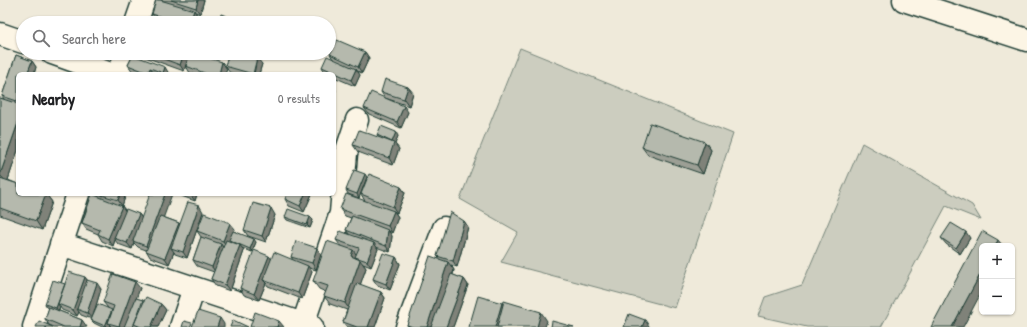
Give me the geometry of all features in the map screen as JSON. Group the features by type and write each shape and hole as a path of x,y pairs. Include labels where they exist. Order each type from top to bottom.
{"street":[{"path":"138,16 144,0"},
{"path":"904,0 1027,40"},
{"path":"0,34 16,40"},
{"path":"72,60 105,72"},
{"path":"120,72 124,60"},
{"path":"61,244 307,325 341,213 346,153 358,120"},
{"path":"34,327 77,196"},
{"path":"407,327 444,228"},
{"path":"181,327 194,288"}],"shaded area":[{"path":"520,48 733,134 675,308 501,262 518,232 460,199"},
{"path":"862,143 972,205 981,220 946,206 881,327 807,327 758,316 765,297 802,285"}],"building":[{"path":"156,0 194,10 192,16 159,16 152,14"},
{"path":"171,0 198,0 196,8"},
{"path":"337,40 365,52 358,67 336,57"},
{"path":"16,55 16,60 32,61 28,72 16,72 16,101 2,96"},
{"path":"130,60 146,60 165,67 163,72 150,68 148,72 146,72 128,65"},
{"path":"167,60 182,60 180,65"},
{"path":"188,60 216,60 222,62 220,72 202,72 186,66"},
{"path":"227,60 256,60 254,72 246,72 225,66"},
{"path":"325,60 336,60 356,69 351,80 322,67"},
{"path":"385,79 408,87 404,99 381,92"},
{"path":"371,92 404,106 397,122 364,108"},
{"path":"0,98 16,103 16,129 0,175"},
{"path":"650,123 705,142 697,165 642,147"},
{"path":"381,126 396,132 392,142 377,135"},
{"path":"359,130 394,143 389,158 353,145"},
{"path":"354,170 365,174 357,194 346,190"},
{"path":"369,174 401,187 393,207 361,194"},
{"path":"0,178 16,183 16,196 45,196 36,221 0,208"},
{"path":"346,194 394,211 388,226 340,209"},
{"path":"91,196 97,196 122,206 108,239 98,234 100,230 82,223"},
{"path":"105,196 119,196 118,200"},
{"path":"149,196 164,196 146,246 133,241"},
{"path":"286,196 304,196 300,206 285,199"},
{"path":"188,202 199,205 183,252 171,248"},
{"path":"253,203 271,208 262,236 244,230"},
{"path":"126,209 139,214 127,243 114,238"},
{"path":"288,209 310,217 307,225 285,217"},
{"path":"450,212 464,221 453,261 437,256"},
{"path":"204,213 230,223 223,241 197,231"},
{"path":"160,216 179,223 165,258 146,251"},
{"path":"352,216 388,230 386,246 346,230"},
{"path":"951,223 966,232 956,248 941,238"},
{"path":"233,231 254,239 250,249 229,240"},
{"path":"340,231 374,243 367,261 355,257 359,248 336,240"},
{"path":"982,231 998,240 996,243 979,243 979,277 952,327 931,327"},
{"path":"201,237 221,244 212,267 193,260"},
{"path":"226,240 240,245 225,285 211,279"},
{"path":"296,241 317,248 312,263 291,257"},
{"path":"327,241 353,250 351,256 360,260 345,303 324,296 328,286 313,281"},
{"path":"254,250 269,256 254,294 240,288"},
{"path":"274,252 308,266 298,293 263,280"},
{"path":"383,253 396,257 386,284 373,279"},
{"path":"430,256 448,262 427,327 413,327 407,325"},
{"path":"69,272 85,277 73,310 58,304"},
{"path":"113,274 135,282 119,326 108,323 114,306 103,302"},
{"path":"451,274 464,279 446,327 431,327"},
{"path":"53,280 65,284 56,308 45,304"},
{"path":"87,280 97,283 87,313 77,309"},
{"path":"357,283 381,292 368,327 357,327 343,322"},
{"path":"478,296 502,303 495,327 469,327"},
{"path":"146,297 161,304 151,327 141,327 134,324"},
{"path":"136,298 143,300 133,327 124,327"},
{"path":"504,301 541,312 537,327 497,327"},
{"path":"98,304 112,310 105,326 91,320"},
{"path":"49,307 82,320 80,327 64,327 45,319"},
{"path":"198,311 220,318 217,327 192,327"},
{"path":"255,312 279,321 277,327 250,327"},
{"path":"629,314 645,320 642,327 624,327"},
{"path":"233,320 248,327 230,327"},
{"path":"39,321 53,327 36,327"},
{"path":"184,321 192,323 190,327 182,327"},
{"path":"552,321 574,327 551,327"}]}
